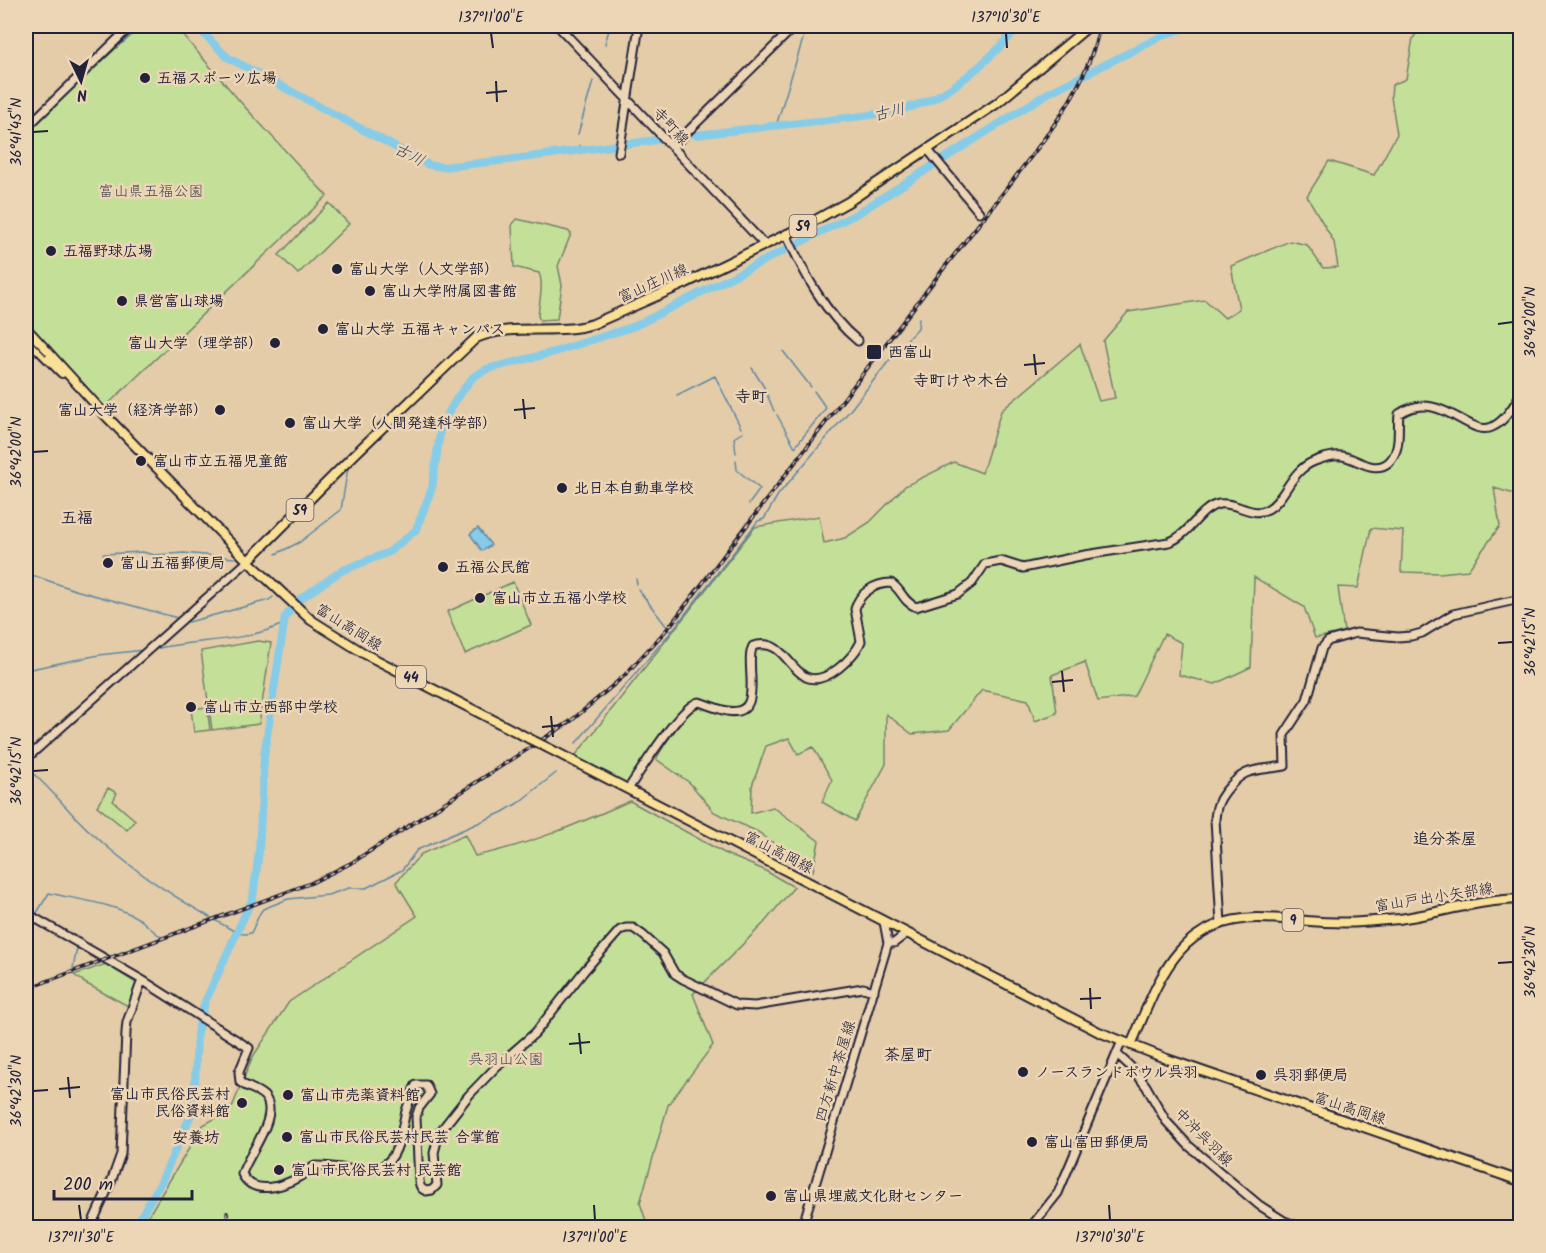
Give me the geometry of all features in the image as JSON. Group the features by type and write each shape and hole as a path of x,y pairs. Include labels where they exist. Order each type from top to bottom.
{"main road":[{"name":"富山庄川線","path":"248,561 476,338 494,332 579,327 593,324 678,287 786,234 848,202 931,153 996,104 1089,26"},
{"name":"44","path":"26,328 71,376 81,390"},
{"name":"44","path":"26,337 81,390"},
{"name":"富山高岡線","path":"81,390 296,609 365,654 1052,1009 1122,1041 1167,1059 1521,1181"},
{"name":"富山戸出小矢部線","path":"1131,1045 1163,973 1174,956 1188,943 1221,924 1256,918 1357,922 1400,918 1488,901 1521,899"}],"street":[{"path":"26,128 131,26"},
{"name":"寺町線","path":"558,26 764,244"},
{"path":"619,153 639,26"},
{"path":"672,147 795,26"},
{"path":"931,153 979,212"},
{"path":"786,234 820,298 834,318 858,341"},
{"path":"628,789 689,706 699,702 734,711 747,705 752,693 749,657 753,646 771,646 807,677 826,675 838,669 849,660 861,641 856,604 868,591 877,586 891,583 896,586 905,601 916,607 958,594 972,583 985,564 992,562 1002,561 1023,568 1177,540 1205,512 1218,504 1230,504 1258,512 1268,509 1274,505 1293,477 1313,461 1341,456 1370,466 1385,465 1398,447 1399,414 1414,406 1431,406 1486,429 1502,420 1521,395"},
{"path":"26,759 248,561"},
{"path":"1221,924 1215,819 1218,802 1243,773 1285,766 1284,735 1308,700 1319,655 1325,644 1336,638 1356,633 1411,636 1422,633 1453,614 1521,599"},
{"path":"26,913 142,980 249,1047 239,1072 240,1082 245,1087 263,1095 267,1104 268,1117 263,1135 242,1174 251,1184 264,1188 282,1186 302,1176 315,1166 366,1171 384,1167 391,1161 401,1138 405,1113 414,1089 416,1085 421,1084 426,1085 430,1094 419,1108 415,1124 420,1186 426,1191 432,1190 437,1185 434,1154 439,1133 496,1066 535,1033 584,971 620,930 626,928 633,928 657,947 675,974 737,1005 755,1006 863,988 873,991"},
{"name":"四方新中茶屋線","path":"802,1227 888,943 884,922"},
{"path":"888,943 894,943 907,933"},
{"path":"90,1227 121,1154 127,1022 142,980"},
{"path":"1030,1227 1058,1193 1122,1041"},
{"name":"中沖呉羽線","path":"1117,1054 1146,1086 1166,1122 1190,1146 1259,1205 1284,1221 1302,1227"}],"green space":[{"name":"富山県五福公園","path":"140,26 175,26 244,106 327,196 104,408 26,328 26,132"},
{"path":"1422,26 1520,26 1520,485 1518,495 1494,488 1500,526 1468,570 1440,573 1401,572 1403,531 1371,528 1358,588 1338,587 1344,632 1315,638 1304,607 1254,577 1251,667 1215,684 1179,675 1182,643 1164,634 1134,696 1098,701 1085,662 1052,675 1057,713 1035,721 1028,700 982,690 949,730 912,734 886,714 886,764 855,821 822,802 832,780 813,747 798,754 789,738 766,746 752,786 751,813 773,807 819,841 813,871 758,832 714,812 690,783 656,759 682,716 701,702 689,707 676,721 628,789 572,760 755,527 819,516 824,543 845,538 870,522 905,486 954,462 982,473 1001,411 1080,344 1099,401 1115,398 1103,341 1128,312 1205,300 1225,318 1239,309 1231,266 1290,241 1307,245 1323,268 1338,267 1334,242 1307,196 1329,161 1374,175 1397,134 1391,97 1392,85 1406,79 1413,38"},
{"path":"329,203 349,224 298,274 279,255"},
{"path":"517,219 568,231 571,234 558,266 562,285 557,319 540,320 538,316 541,288 539,273 514,267 512,225"},
{"path":"513,582 531,625 465,654 447,612"},
{"path":"258,641 271,643 259,724 212,730 201,651"},
{"path":"207,707 210,730 194,732 191,709"},
{"path":"108,788 117,793 113,801 135,820 127,830 97,806"},
{"name":"呉羽山公園","path":"630,801 728,855 762,869 794,887 764,923 693,994 713,1045 668,1105 640,1203 648,1227 141,1228 203,1125 231,1110 252,1058 289,1002 417,916 396,882 421,854 465,835 475,856 515,846 554,833"},
{"path":"106,964 136,983 128,1006 74,975"}],"water":[{"path":"478,528 491,545 482,551 470,534"}],"waterway":[{"path":"121,41 123,43 142,26"},
{"name":"古川","path":"196,26 227,57 429,165 442,167 499,161 656,140"},
{"path":"605,44 610,26"},
{"path":"776,126 807,26"},
{"name":"古川","path":"696,135 877,114 919,104 943,93 967,76 1001,46 1019,26"},
{"path":"134,1228 161,1182 194,1108 197,1033 205,1002 253,897 259,851 264,756 285,617 300,599 341,571 389,552 416,530 432,488 441,426 457,398 473,377 487,369 551,353 635,326 858,213 1048,93 1166,34 1191,26"},
{"path":"578,134 593,81"},
{"name":"古川","path":"580,145 580,151"},
{"path":"576,743 671,632 758,521 764,519 778,495 918,328 919,318"},
{"path":"783,351 811,387"},
{"path":"752,368 764,387 774,411"},
{"path":"677,395 715,376 741,428"},
{"path":"777,415 795,447 826,408 814,391"},
{"path":"736,453 734,438 743,432"},
{"path":"736,460 737,470 760,489 749,504"},
{"path":"276,554 300,542 341,510 348,467"},
{"path":"103,554 184,553 234,558"},
{"path":"26,573 75,590 181,619"},
{"path":"636,579 637,584"},
{"path":"638,589 670,631"},
{"path":"185,621 189,622 273,597"},
{"path":"155,649 252,635 283,624"},
{"path":"26,670 99,655 144,650"},
{"path":"26,767 85,827 127,863 197,910 234,931 244,934 251,933 263,909 288,899 328,895 349,888 366,888 402,870 417,850 503,812 556,773"},
{"path":"35,916 49,893 96,903 131,914 163,938"},
{"path":"26,932 33,920"},
{"path":"73,968 77,948"}],"tram line":[{"path":"26,335 46,355"}],"railway":[{"path":"26,989 311,883 353,862 571,721 624,676 669,627 1048,134 1070,101 1088,65 1100,26"},
{"path":"227,1213 228,1228"}],"place":[{"name":"五福スポーツ広場","path":"145,78"},
{"name":"五福野球広場","path":"51,251"},
{"name":"富山大学（人文学部）","path":"337,269"},
{"name":"富山大学附属図書館","path":"370,291"},
{"name":"県営富山球場","path":"122,301"},
{"name":"富山大学 五福キャンパス","path":"323,329"},
{"name":"富山大学（理学部）","path":"275,343"},
{"name":"西富山","path":"874,352"},
{"name":"富山大学（経済学部）","path":"220,410"},
{"name":"富山大学（人間発達科学部）","path":"290,423"},
{"name":"富山市立五福児童館","path":"141,461"},
{"name":"北日本自動車学校","path":"562,488"},
{"name":"富山五福郵便局","path":"108,563"},
{"name":"五福公民館","path":"443,567"},
{"name":"富山市立五福小学校","path":"480,598"},
{"name":"富山市立西部中学校","path":"191,707"},
{"name":"ノースランドボウル呉羽","path":"1023,1072"},
{"name":"呉羽郵便局","path":"1261,1075"},
{"name":"富山市売薬資料館","path":"288,1095"},
{"name":"富山市民俗民芸村 民俗資料館","path":"242,1103"},
{"name":"富山市民俗民芸村民芸 合掌館","path":"287,1137"},
{"name":"富山富田郵便局","path":"1032,1142"},
{"name":"富山市民俗民芸村 民芸館","path":"279,1170"},
{"name":"富山県埋蔵文化財センター","path":"771,1196"}],"district":[{"name":"寺町けや木台","path":"961,380"},
{"name":"寺町","path":"751,396"},
{"name":"五福","path":"77,517"},
{"name":"追分茶屋","path":"1445,838"},
{"name":"茶屋町","path":"908,1054"},
{"name":"安養坊","path":"196,1137"}]}
